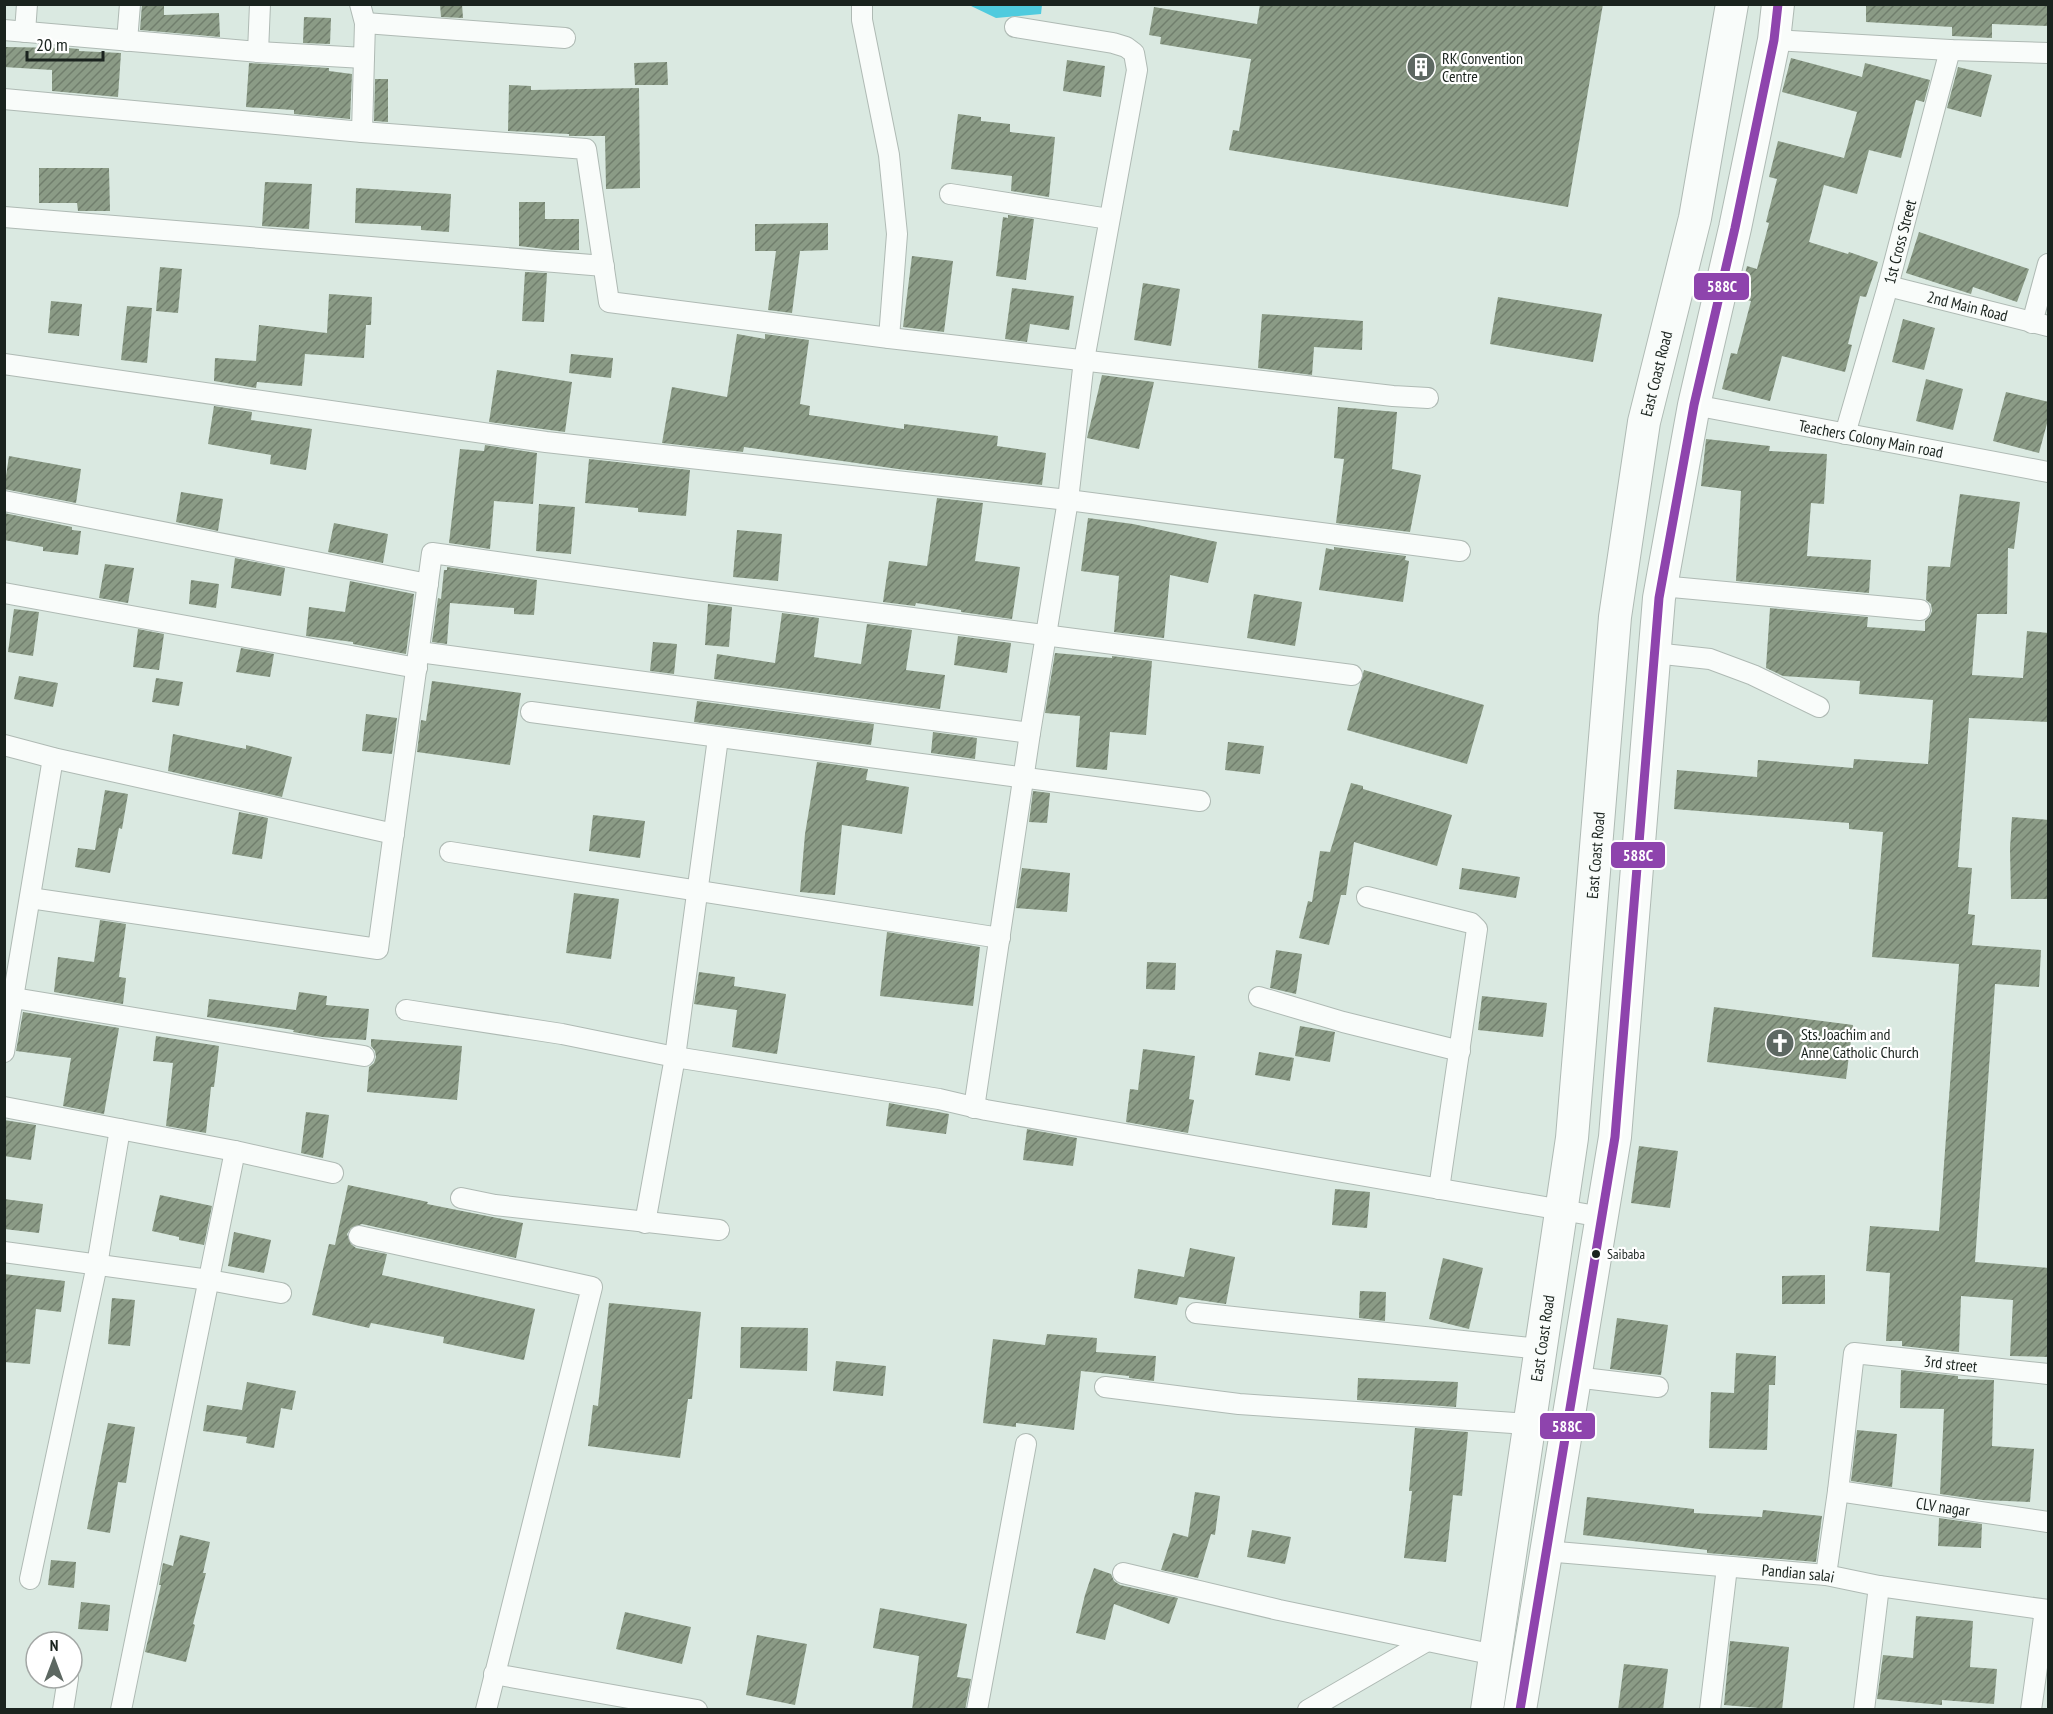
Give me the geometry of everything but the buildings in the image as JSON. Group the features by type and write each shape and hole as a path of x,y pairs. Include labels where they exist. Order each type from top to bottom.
{"main road":[{"name":"East Coast Road","path":"1487,1710 1572,1138 1615,617 1644,422 1695,218 1732,4"},
{"path":"1520,1710 1613,1142 1661,586 1694,405 1737,217 1774,40 1778,4"},
{"path":"1572,1138 1613,1142"}],"street":[{"path":"25,32 27,4"},
{"path":"127,40 130,4"},
{"path":"258,52 261,4"},
{"path":"862,4 862,20 889,155 897,234 889,338"},
{"path":"362,132 363,14 565,38"},
{"path":"974,1108 1030,733 1068,500 1084,360 1137,70 1134,53 1126,47 1015,27"},
{"path":"4,30 258,52 364,58"},
{"path":"1774,40 2049,53"},
{"name":"1st Cross Street","path":"1845,434 1888,286 1950,50"},
{"path":"4,99 362,132 586,149 609,302 889,338 1393,396 1428,398"},
{"path":"950,194 1109,219"},
{"path":"4,217 604,266"},
{"path":"2040,325 2049,264"},
{"name":"2nd Main Road","path":"1888,286 2040,325"},
{"path":"4,364 546,442 1068,500 1460,551"},
{"name":"Teachers Colony Main road","path":"1694,405 2049,472"},
{"path":"4,501 428,584"},
{"path":"30,898 378,949 432,553 689,589 1047,634 1238,662 1352,675"},
{"path":"1661,586 1920,610"},
{"path":"4,593 418,660 1030,733"},
{"path":"1654,653 1710,658 1753,675 1819,707"},
{"path":"531,712 1200,801"},
{"path":"645,1223 675,1057 718,738"},
{"path":"4,745 394,834"},
{"path":"4,1052 53,758"},
{"path":"450,852 1000,938"},
{"path":"1367,897 1471,923 1477,929 1440,1189"},
{"path":"1259,997 1343,1022 1460,1051"},
{"path":"14,998 364,1056"},
{"path":"406,1010 562,1035 675,1057 939,1099 974,1108 1602,1217"},
{"path":"4,1107 235,1151 333,1173"},
{"path":"30,1579 97,1265 120,1130"},
{"path":"121,1710 235,1151"},
{"path":"461,1198 495,1205 719,1230"},
{"path":"359,1236 592,1287 486,1710"},
{"path":"4,1252 209,1280 281,1293"},
{"path":"1196,1313 1540,1349"},
{"name":"3rd street","path":"1838,1491 1854,1353 2049,1374"},
{"path":"1575,1377 1658,1387"},
{"path":"1105,1387 1239,1404 1528,1424"},
{"path":"977,1710 1026,1444"},
{"path":"1826,1575 1838,1491"},
{"name":"CLV nagar","path":"1838,1491 2049,1522"},
{"name":"Pandian salai","path":"1545,1551 1826,1575 1879,1586 2047,1610"},
{"path":"1710,1710 1727,1567"},
{"path":"1123,1573 1279,1610 1495,1654"},
{"path":"1864,1710 1879,1586"},
{"path":"2031,1710 2047,1610"},
{"path":"1308,1710 1427,1641"},
{"path":"494,1674 691,1709"},
{"path":"63,1710 66,1690"}],"water":[{"path":"969,5 1042,5 1041,14 996,18"}],"transit line":[{"name":"588C","path":"1520,1710 1615,1137 1659,598 1694,405 1735,228 1774,40 1778,4"}],"place":[{"name":"RK Convention Centre","path":"1421,67"},
{"name":"Sts. Joachim and Anne Catholic Church","path":"1780,1043"},
{"name":"Saibaba","path":"1596,1254"}]}
